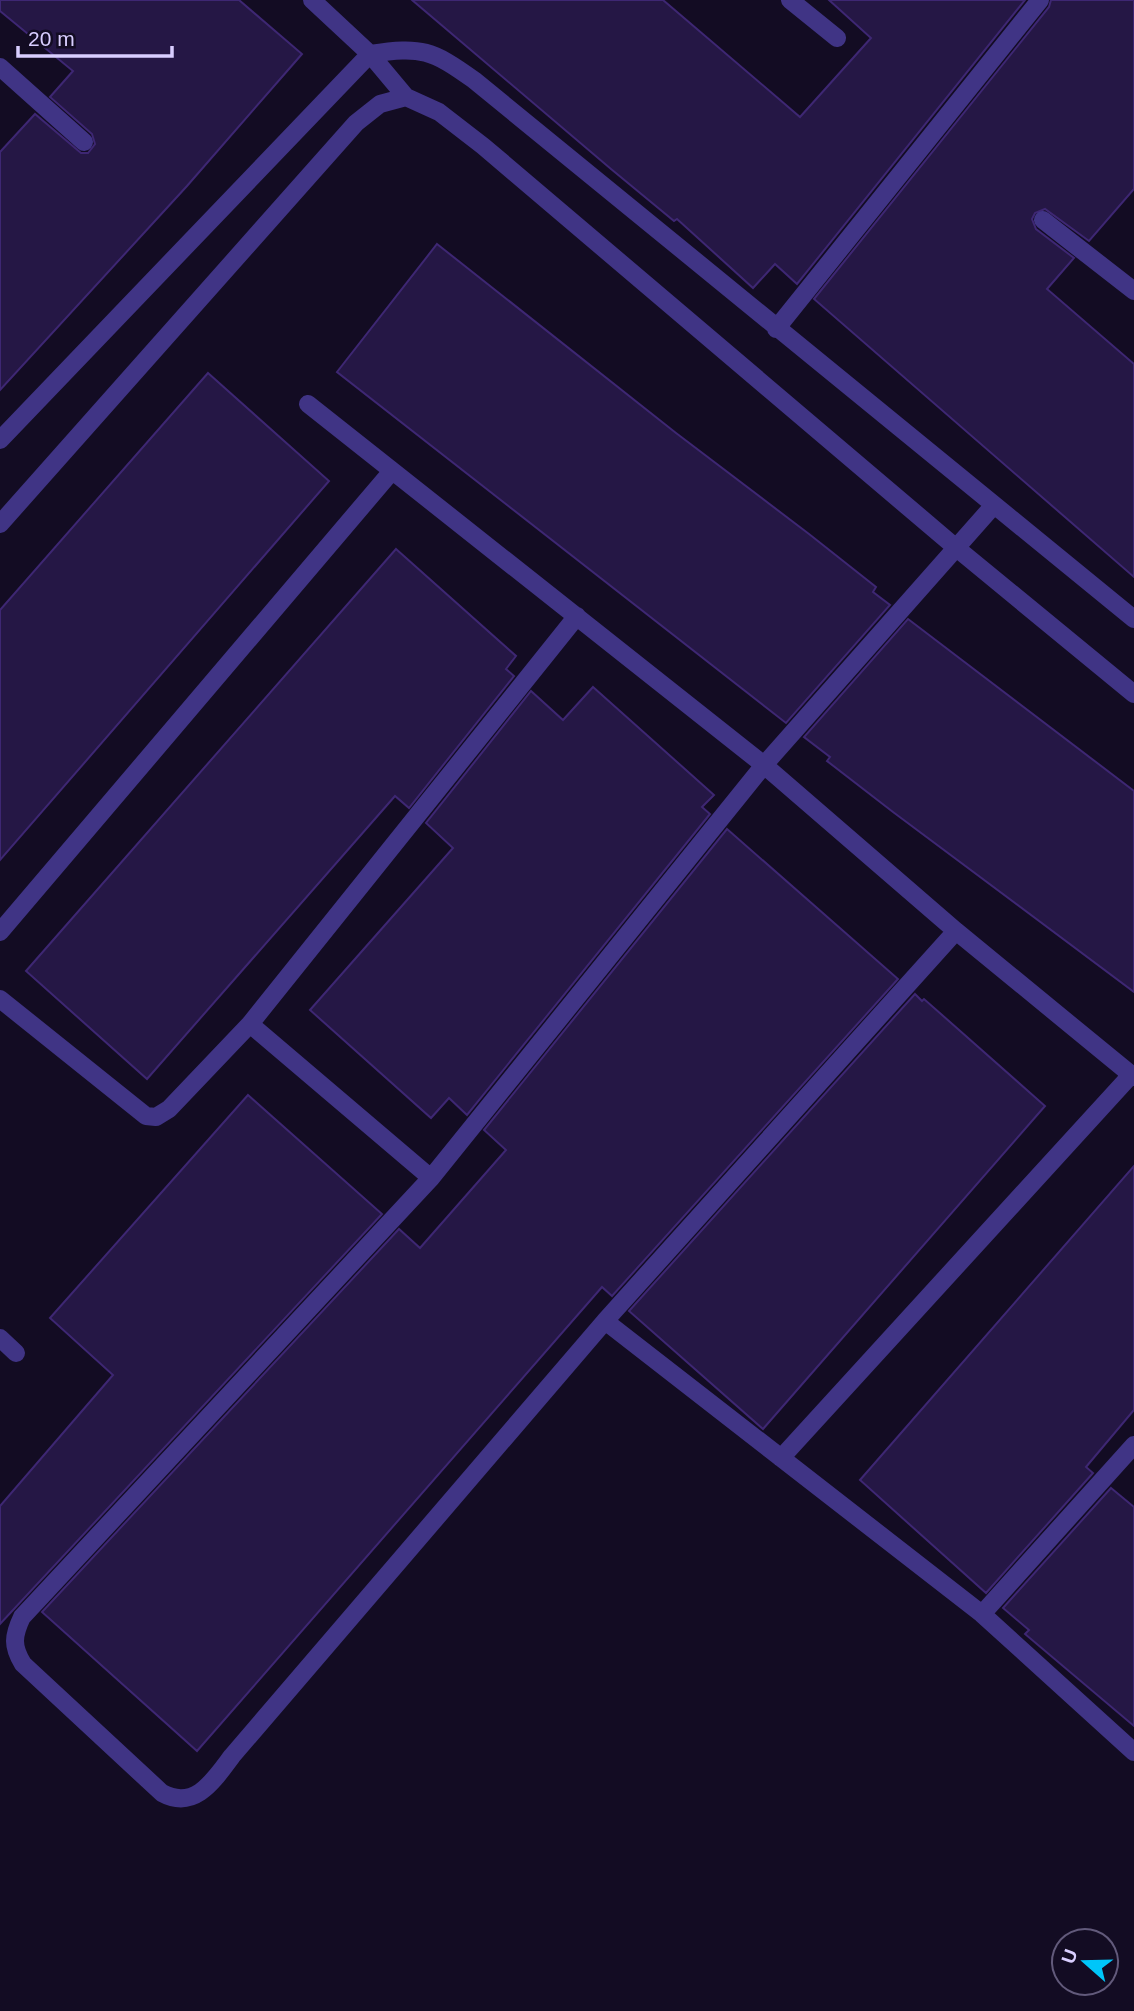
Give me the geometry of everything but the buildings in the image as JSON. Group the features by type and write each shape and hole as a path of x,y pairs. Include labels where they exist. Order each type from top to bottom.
{"street":[{"path":"312,0 370,54 406,97 439,112 483,146 954,546 1134,694"},
{"path":"790,0 837,38"},
{"path":"776,329 1040,0"},
{"path":"0,440 370,54 410,48 444,59 1134,620"},
{"path":"0,67 85,142"},
{"path":"0,524 356,123 380,104 406,97"},
{"path":"1043,220 1132,285"},
{"path":"308,404 764,765 956,931 1132,1076 781,1458"},
{"path":"0,932 392,471"},
{"path":"956,931 605,1321 199,1795 185,1799 172,1798 162,1793 23,1664 14,1648 15,1631 22,1617 431,1178 764,765 954,546 993,505"},
{"path":"0,999 146,1116 156,1117 169,1109 250,1024 576,616"},
{"path":"250,1024 431,1178"},
{"path":"605,1321 982,1614 1134,1752"},
{"path":"0,1338 16,1353"},
{"path":"982,1614 1134,1445"}]}
